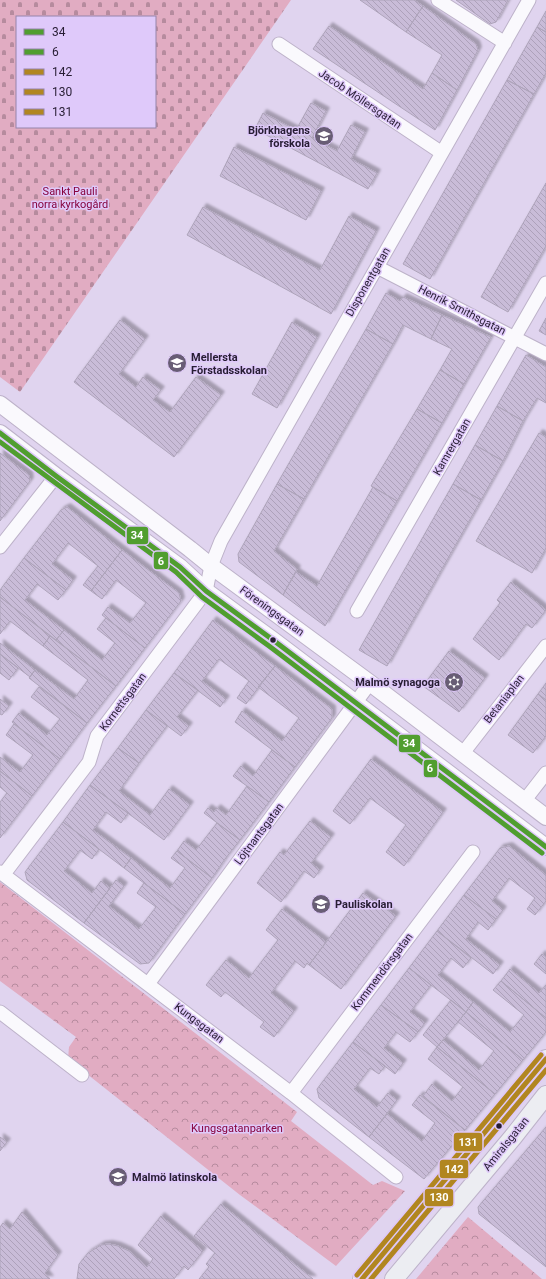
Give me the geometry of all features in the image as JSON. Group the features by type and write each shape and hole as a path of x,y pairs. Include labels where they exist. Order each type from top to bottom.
{"main road":[{"path":"362,1279 546,1059"},
{"name":"Amiralsgatan","path":"394,1279 544,1100"}],"street":[{"path":"438,0 505,43"},
{"name":"Disponentgatan","path":"211,566 222,541 529,0"},
{"name":"Jacob Möllersgatan","path":"279,44 442,153"},
{"name":"Henrik Smithsgatan","path":"377,267 546,354"},
{"name":"Kamrergatan","path":"357,611 546,283"},
{"name":"Föreningsgatan","path":"0,404 211,566 370,683 546,817"},
{"name":"Föreningsgatan","path":"0,433 180,567 206,590 546,847"},
{"path":"0,548 56,476"},
{"name":"Kornettsgatan","path":"2,873 90,762 98,736 206,590 211,566"},
{"name":"Betaniaplan","path":"463,753 546,646"},
{"name":"Löjtnantsgatan","path":"148,984 370,683"},
{"path":"525,800 546,773"},
{"name":"Kommendörsgatan","path":"291,1093 473,852"},
{"name":"Kungsgatan","path":"2,873 291,1093 396,1177"},
{"path":"0,1012 82,1076"}],"green space":[{"name":"Sankt Pauli norra kyrkogård","path":"0,0 291,0 20,392 0,377"},
{"name":"Kungsgatanparken","path":"0,882 297,1112 291,1121 373,1185 382,1181 405,1191 336,1266 240,1195 68,1059 69,1047 76,1037 0,981"},
{"path":"468,1217 542,1279 416,1279"}],"building":[{"path":"360,0 414,0 423,6 406,32"},
{"path":"456,0 508,0 496,22 490,24"},
{"path":"423,6 476,44 478,50 457,90 432,73 442,55 406,32"},
{"path":"546,11 546,32 537,27"},
{"path":"329,26 423,89 432,73 457,90 435,130 313,49"},
{"path":"537,27 546,32 546,73 534,94 507,80"},
{"path":"507,80 534,94 430,279 403,264"},
{"path":"311,103 326,111 312,138 337,151 351,125 365,132 351,159 377,173 368,189 255,129 263,113 296,130"},
{"path":"234,147 321,191 306,220 220,176"},
{"path":"546,183 546,246 508,312 481,297"},
{"path":"203,207 320,270 349,216 376,231 331,314 187,235"},
{"path":"386,293 400,301 403,297 442,315 431,339 403,325 393,344 366,329"},
{"path":"442,315 491,337 464,384 440,370 452,349 431,339"},
{"path":"546,318 546,335 539,331"},
{"path":"120,320 145,339 119,374 136,387 143,377 161,390 153,400 170,412 196,377 221,395 174,457 74,382"},
{"path":"292,322 317,337 277,408 252,394"},
{"path":"366,329 393,344 304,499 277,484"},
{"path":"526,355 546,367 546,403 537,398 523,421 497,406"},
{"path":"440,370 464,384 442,423 417,409"},
{"path":"497,406 523,421 503,461 475,445"},
{"path":"417,409 442,423 397,501 371,486"},
{"path":"539,433 546,437 546,548 532,573 476,541"},
{"path":"475,445 503,461 481,500 453,484"},
{"path":"0,453 29,475 30,481 0,521"},
{"path":"277,484 304,499 274,551 297,569 283,595 239,562 238,554"},
{"path":"453,484 481,500 387,666 359,650"},
{"path":"373,487 397,501 325,626 283,595 296,572 317,586"},
{"path":"67,507 122,550 91,591 83,585 98,566 68,543 52,564 73,580 66,590 24,558 61,510"},
{"path":"122,550 179,593 181,601 145,648 102,615 108,607 130,623 146,603 116,580 102,599 91,591"},
{"path":"24,558 66,590 58,600 37,584 25,600 64,630 56,640 0,597 0,590"},
{"path":"511,582 546,610 532,628 526,624 499,660 473,639 500,603 497,600"},
{"path":"0,597 50,636 43,646 10,621 0,634"},
{"path":"106,618 145,648 116,686 56,640 64,630 102,660 115,643 97,629"},
{"path":"213,620 275,666 246,704 237,698 249,681 219,659 202,681 226,699 220,707 174,673"},
{"path":"50,636 116,686 87,723 29,678 35,670 74,699 88,680 43,646"},
{"path":"0,643 35,670 30,677 0,654"},
{"name":"Malmö synagoga","path":"449,651 485,678 459,712 423,686"},
{"path":"0,654 18,668 9,680 0,673"},
{"path":"275,666 332,709 332,718 295,767 235,722 242,711 282,741 299,718 258,687"},
{"path":"174,673 198,690 177,717 189,726 181,736 146,710"},
{"path":"546,683 546,700 538,694"},
{"path":"39,687 87,723 60,759 12,722 19,713 47,735 60,719 31,697"},
{"path":"538,694 546,700 546,736 533,753 508,735"},
{"path":"0,699 9,706 2,715 0,714"},
{"path":"146,710 167,726 139,763 118,748"},
{"path":"14,724 60,759 32,796 0,771 0,757 20,772 33,755 6,735"},
{"path":"118,748 139,763 119,791 150,815 169,789 190,805 164,840 90,785"},
{"path":"272,750 295,767 269,802 233,776 241,766 253,776"},
{"path":"371,759 443,812 404,866 386,852 406,825 370,798 350,824 333,811"},
{"path":"0,771 32,796 0,838 0,802 7,793 0,787"},
{"path":"90,785 128,813 121,823 106,812 93,830 131,858 124,868 63,822"},
{"path":"247,786 269,802 240,840 204,813 208,808 214,812 217,808 226,815"},
{"path":"310,821 331,837 311,863 320,870 314,878 304,871 281,902 257,883 280,852 284,855"},
{"path":"63,822 99,849 92,859 80,850 64,871 92,893 101,881 110,888 84,923 27,880 25,872"},
{"path":"217,823 240,840 212,878 177,851 184,841 196,850"},
{"path":"509,846 546,875 546,901 535,915 527,909 535,898 509,878 492,901 503,910 496,919 464,895 500,848"},
{"path":"177,851 212,878 185,914 124,868 131,858 170,888 185,868 171,858"},
{"path":"116,880 124,886 109,906 139,929 156,907 137,893 144,883 185,914 149,963 140,964 84,923"},
{"path":"363,893 396,916 341,989 309,965"},
{"path":"464,895 496,919 488,930 478,922 466,939 500,965 493,974 437,931"},
{"path":"282,909 326,942 309,965 307,963 304,968 295,961 271,993 294,1011 274,1037 260,1027 264,1022 225,992 221,997 206,985 226,960 249,978 278,940 266,930"},
{"path":"437,931 471,958 463,968 451,958 438,975 473,1002 466,1012 409,968"},
{"path":"542,954 546,957 546,974 534,964"},
{"path":"409,968 431,985 410,1012 425,1023 418,1032 381,1005"},
{"path":"510,969 539,993 546,985 546,1018 501,981"},
{"path":"501,981 546,1018 546,1032 523,1060 466,1012 473,1002 510,1032 524,1015 493,990"},
{"path":"451,1000 466,1012 437,1047 423,1035"},
{"path":"381,1005 418,1032 410,1042 396,1032 384,1048 403,1063 395,1074 353,1042"},
{"path":"466,1012 523,1060 495,1094 437,1047 443,1040 479,1070 494,1051 458,1022"},
{"path":"353,1042 385,1066 379,1074 370,1068 354,1089 377,1107 388,1093 397,1100 369,1137 319,1098 317,1089"},
{"path":"437,1047 495,1094 465,1130 423,1096 432,1084 452,1101 463,1087 428,1059"},
{"path":"420,1095 465,1130 424,1179 369,1137 387,1114 422,1141 435,1123 412,1105"},
{"path":"546,1127 546,1267 479,1214 478,1207"},
{"path":"0,1137 7,1142 0,1151"},
{"path":"221,1204 313,1279 199,1279 209,1267 206,1264 215,1253 194,1236"},
{"path":"22,1212 58,1255 45,1273 50,1279 0,1279 0,1227 3,1223 10,1229"},
{"path":"161,1216 203,1251 188,1270 184,1266 174,1279 77,1279 79,1264 88,1253 101,1245 109,1244 129,1251 147,1267 153,1259 138,1245"}],"transit line":[{"name":"34","path":"0,433 180,567 206,591 546,847"},
{"name":"6","path":"0,442 176,572 202,597 542,853"},
{"name":"131","path":"357,1275 541,1055"},
{"name":"142","path":"362,1279 546,1059"},
{"name":"130","path":"371,1279 546,1070"}],"place":[{"name":"Björkhagens förskola","path":"324,136"},
{"name":"Mellersta Förstadsskolan","path":"177,363"},
{"name":"Malmö synagoga","path":"454,682"},
{"name":"Pauliskolan","path":"321,904"},
{"name":"Malmö latinskola","path":"118,1177"}]}
